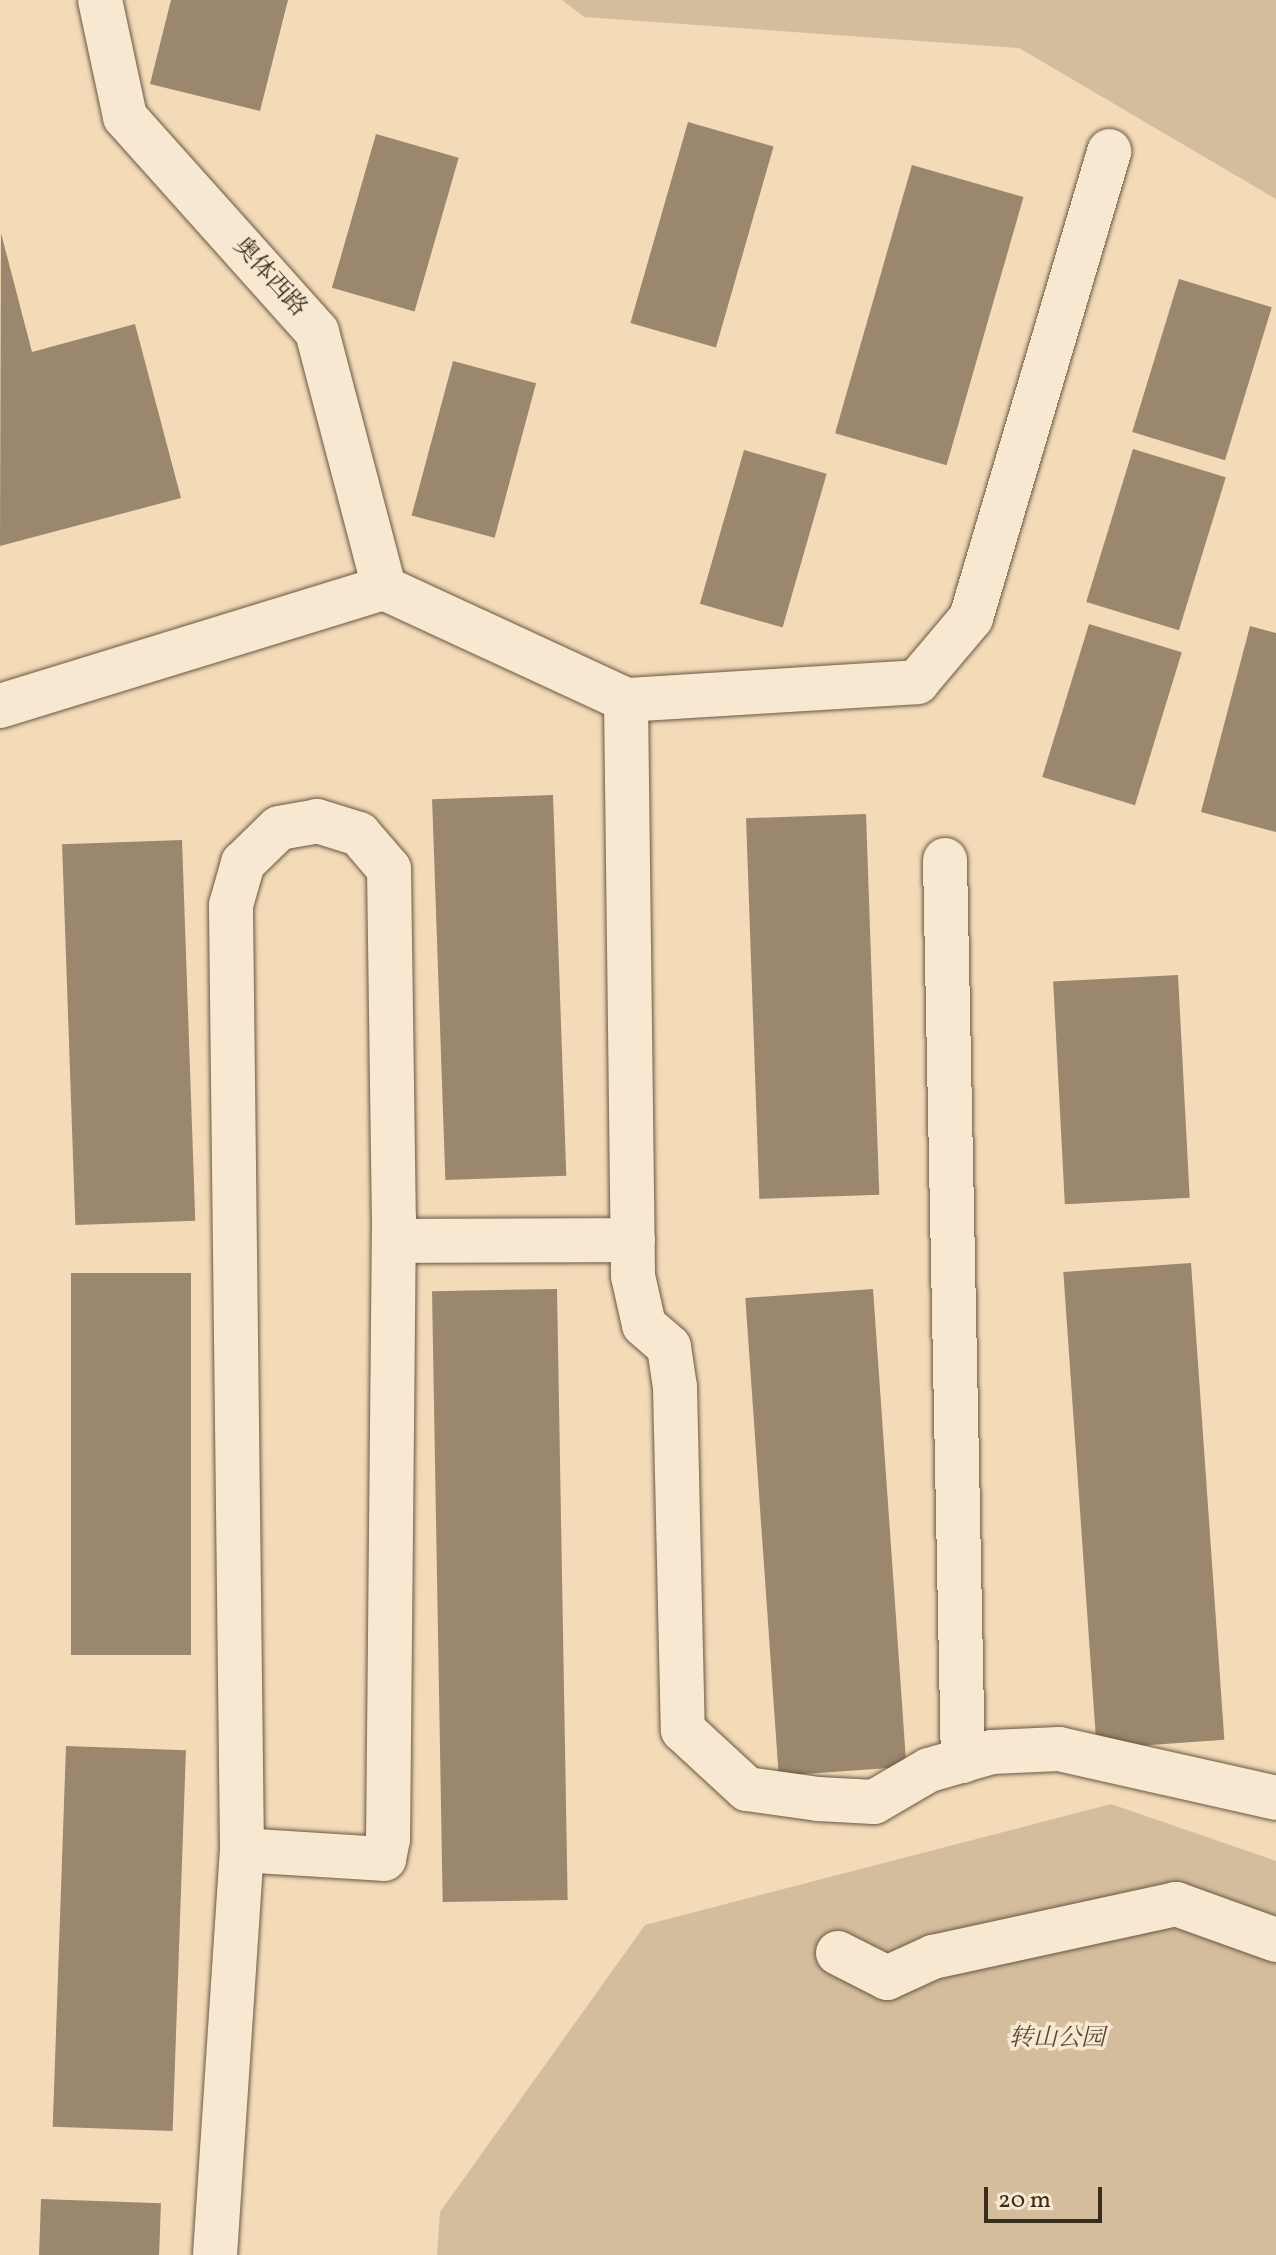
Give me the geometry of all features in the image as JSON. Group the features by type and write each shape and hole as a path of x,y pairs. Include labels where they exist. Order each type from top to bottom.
{"street":[{"name":"奥体西路","path":"100,0 125,117 317,332 384,588"},
{"path":"0,706 384,588 626,700 917,682 971,618 1109,151"},
{"path":"626,700 633,1276 644,1325 669,1347 675,1387 683,1730 747,1789 818,1799 874,1802 929,1770 992,1752 1059,1749 1276,1798"},
{"path":"215,2255 242,1850 231,905 243,863 279,828 317,821 359,834 389,869 394,1241 384,1859 242,1850"},
{"path":"945,860 963,1761"},
{"path":"394,1241 633,1240"},
{"path":"838,1953 887,1978 933,1957 1176,1904 1276,1940"}],"green space":[{"path":"562,0 1276,0 1276,199 1019,48 584,17"},
{"name":"转山公园","path":"1111,1804 1276,1861 1276,2255 437,2255 440,2212 645,1925"}],"building":[{"path":"171,0 288,0 260,111 150,84"},
{"path":"688,122 774,147 716,347 630,323"},
{"path":"376,134 459,158 415,312 332,288"},
{"path":"912,165 1024,197 947,465 835,433"},
{"path":"1,233 32,352 135,324 181,498 0,546"},
{"path":"1179,279 1272,307 1225,460 1132,432"},
{"path":"453,361 536,383 495,538 412,516"},
{"path":"1133,449 1226,477 1179,630 1086,602"},
{"path":"744,450 827,474 783,628 700,604"},
{"path":"1089,624 1182,652 1135,805 1042,777"},
{"path":"1250,626 1276,633 1276,832 1201,812"},
{"path":"553,795 566,1176 445,1180 432,799"},
{"path":"866,814 879,1195 759,1199 746,818"},
{"path":"182,840 195,1221 75,1225 62,844"},
{"path":"1178,975 1190,1198 1065,1204 1053,982"},
{"path":"1191,1263 1224,1740 1097,1749 1063,1272"},
{"path":"71,1273 191,1273 191,1655 71,1655"},
{"path":"557,1289 568,1900 443,1902 432,1291"},
{"path":"873,1289 906,1767 779,1776 745,1298"},
{"path":"66,1746 186,1750 173,2131 53,2127"},
{"path":"41,2199 161,2203 159,2255 39,2255"}]}
